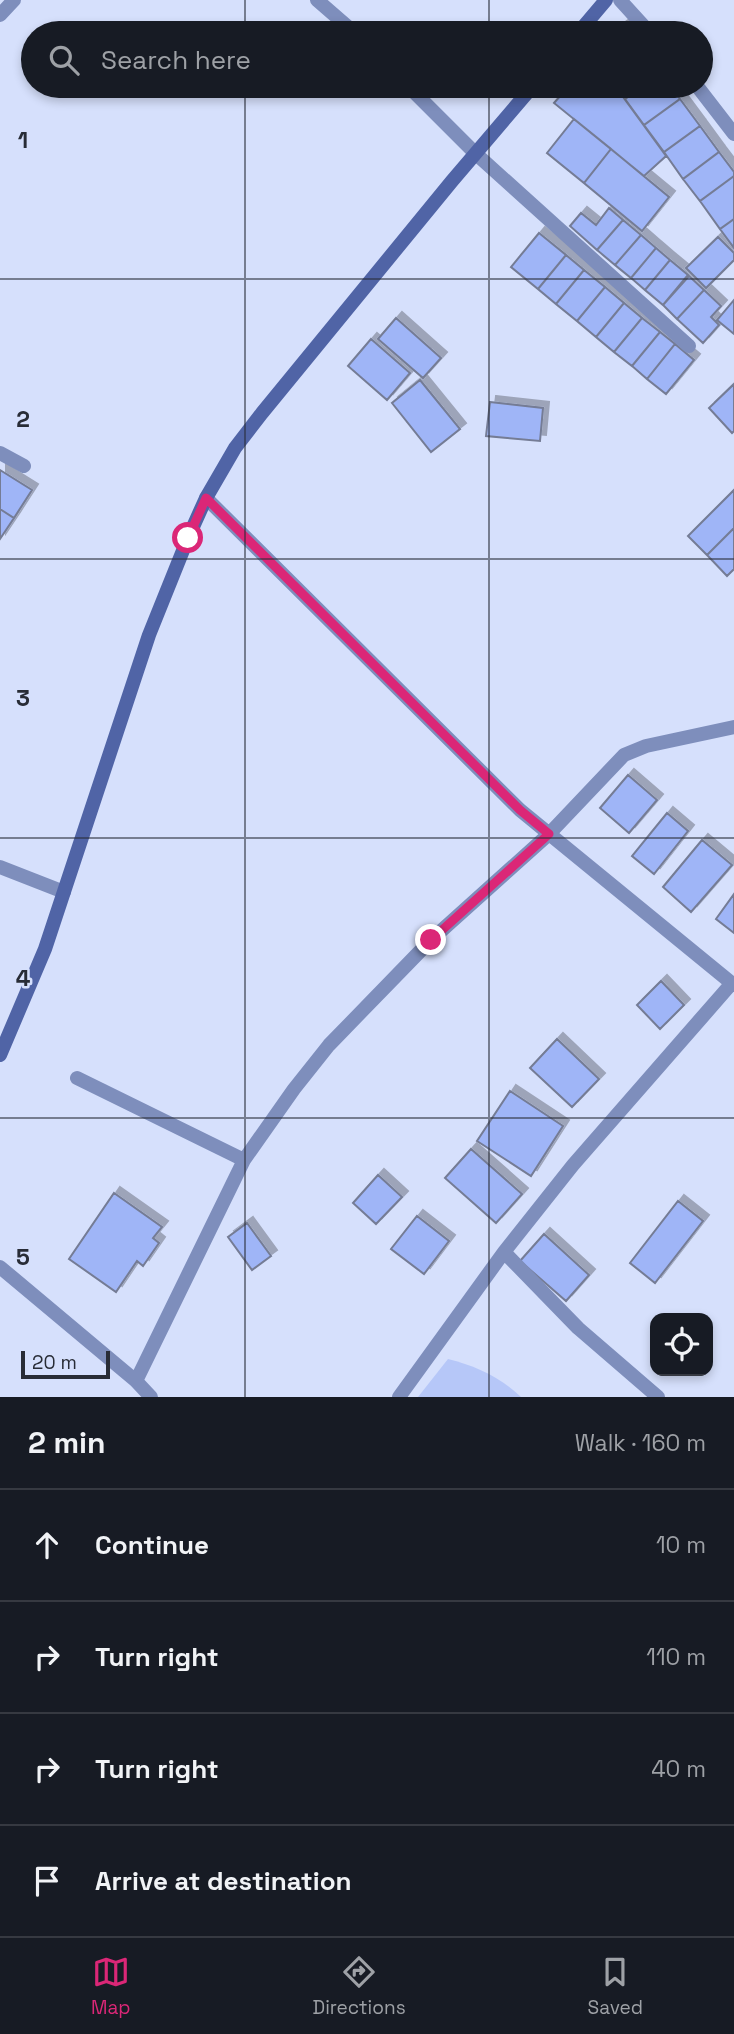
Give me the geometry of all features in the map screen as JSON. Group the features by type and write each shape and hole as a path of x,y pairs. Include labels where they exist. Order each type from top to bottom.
{"street":[{"path":"0,15 14,0"},
{"path":"317,0 341,21"},
{"path":"588,21 606,0"},
{"path":"620,0 639,21"},
{"path":"420,98 475,153 689,346"},
{"path":"0,1055 45,949 149,635 206,498 235,448 262,413 523,98"},
{"path":"706,98 734,134"},
{"path":"0,453 24,466"},
{"path":"206,498 520,810 733,984 573,1165 503,1252 399,1397"},
{"path":"136,1381 244,1160 294,1088 329,1045 431,940 549,834 624,755 646,746 734,727"},
{"path":"0,867 64,892"},
{"path":"77,1078 244,1160"},
{"path":"503,1252 578,1328 658,1397"},
{"path":"0,1266 136,1381 151,1397"}],"shaded area":[{"path":"448,1359 487,1373 521,1397 418,1397"}],"building":[{"path":"558,98 624,98 666,156 644,176 554,103"},
{"path":"679,98 680,99 644,125 625,99"},
{"path":"680,99 700,126 664,152 644,125"},
{"path":"574,119 611,149 584,183 547,153"},
{"path":"700,126 719,152 683,179 664,152"},
{"path":"611,149 669,197 642,231 584,183"},
{"path":"719,152 734,172 734,176 700,201 683,179"},
{"path":"734,176 734,219 720,229 700,201"},
{"path":"609,208 623,220 597,250 570,226 581,213 596,225"},
{"path":"734,219 734,248 720,229"},
{"path":"623,220 641,235 615,265 597,250"},
{"path":"539,233 566,255 538,289 511,267"},
{"path":"641,235 656,248 631,278 615,265"},
{"path":"718,237 734,253 734,260 706,288 686,268"},
{"path":"656,248 670,260 645,290 631,278"},
{"path":"566,255 584,270 556,304 538,289"},
{"path":"670,260 688,275 663,305 645,290"},
{"path":"584,270 605,287 577,321 556,304"},
{"path":"689,276 704,290 677,319 663,305"},
{"path":"605,287 624,303 596,337 577,321"},
{"path":"704,290 721,306 711,317 719,325 703,343 677,319"},
{"path":"734,300 734,334 717,320"},
{"path":"624,303 642,318 614,352 596,337"},
{"path":"396,318 441,358 423,378 378,339"},
{"path":"642,318 660,332 632,366 614,352"},
{"path":"660,332 675,344 647,379 632,366"},
{"path":"371,339 410,373 387,400 348,366"},
{"path":"675,344 694,360 666,394 647,379"},
{"path":"420,380 460,429 431,452 392,403"},
{"path":"734,384 734,431 732,433 709,408"},
{"path":"490,402 543,408 540,441 486,436"},
{"path":"0,470 32,490 14,518 0,509"},
{"path":"734,490 734,528 707,555 688,536"},
{"path":"0,509 14,518 0,539"},
{"path":"734,528 734,569 727,576 707,555"},
{"path":"628,775 657,800 629,833 600,808"},
{"path":"667,813 688,831 654,874 632,856"},
{"path":"702,840 732,865 691,912 663,887"},
{"path":"734,894 734,933 716,919"},
{"path":"661,981 684,1005 660,1029 637,1005"},
{"path":"557,1039 599,1079 572,1107 530,1068"},
{"path":"510,1091 563,1126 531,1176 477,1141"},
{"path":"471,1149 522,1194 496,1223 445,1178"},
{"path":"378,1175 402,1197 376,1224 353,1203"},
{"path":"114,1193 162,1227 153,1238 159,1243 143,1266 137,1261 116,1292 69,1259"},
{"path":"678,1201 703,1221 655,1283 630,1263"},
{"path":"417,1216 449,1241 424,1274 391,1249"},
{"path":"247,1223 271,1256 252,1270 228,1237"},
{"path":"544,1234 589,1275 566,1301 520,1261"}],"route":[{"path":"188,538 206,498 520,810 549,834 431,940"}]}
